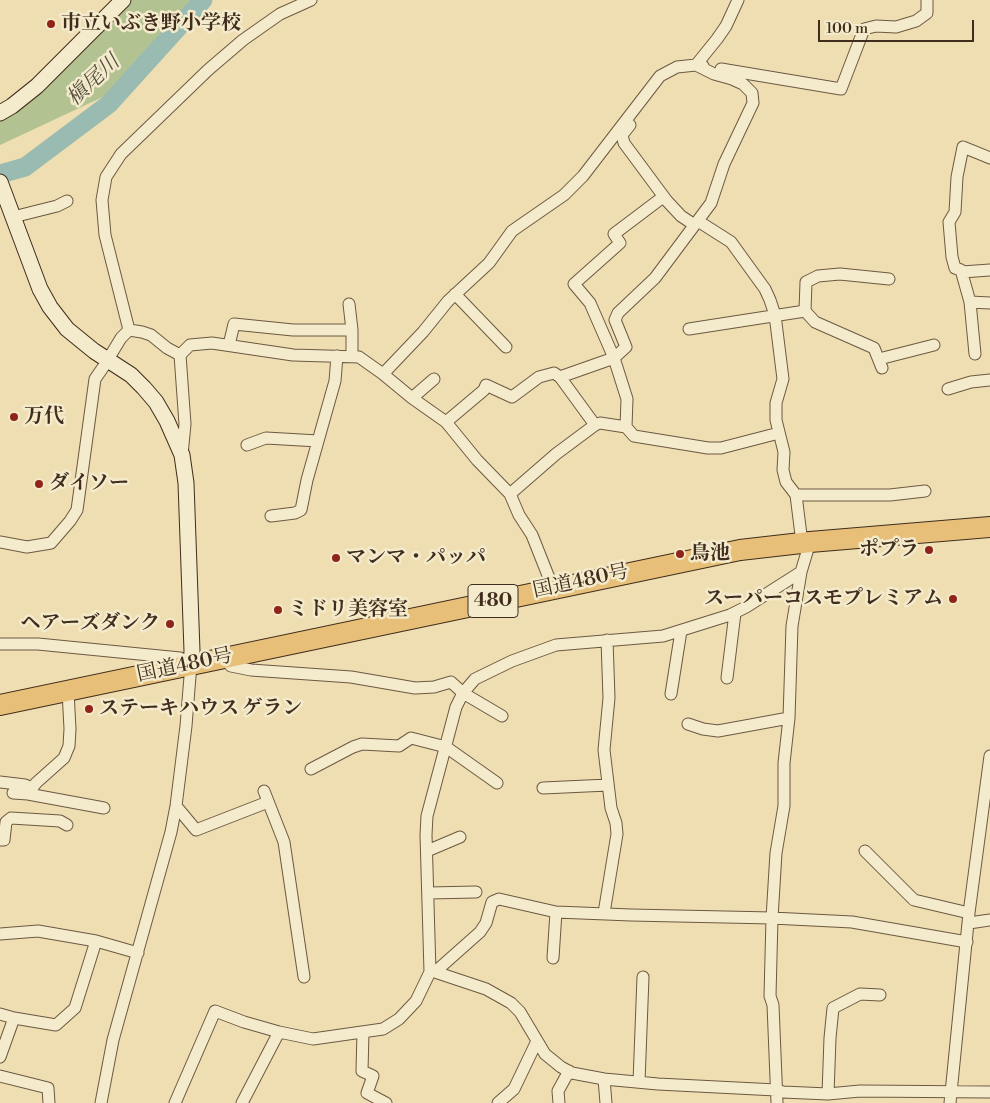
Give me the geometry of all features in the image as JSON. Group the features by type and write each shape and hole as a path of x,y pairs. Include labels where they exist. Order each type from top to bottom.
{"highway":[{"name":"国道480号","path":"0,705 740,550 806,542 990,527"}],"street":[{"path":"0,113 37,86 123,0"},
{"path":"129,330 105,235 102,200 106,177 121,154 208,70 243,40 280,14 311,0"},
{"path":"696,65 726,26 738,0"},
{"path":"384,374 423,332 448,301 489,263 512,231 564,195 584,176 660,76 677,67 696,65 841,90 864,29 876,26 896,27 916,21 927,13 927,0"},
{"path":"560,377 614,358 626,347 616,320 617,316 626,304 656,278 711,203 724,164 753,103 752,93 743,84 714,74 696,65"},
{"path":"637,106 637,116 622,135 624,143 663,196 681,216 730,242 765,289 775,315 783,379 776,403 776,420 784,452 783,470 786,482 796,495 806,542 792,626 789,718 784,763 784,806 776,853 772,918 770,996 773,1005 777,1103"},
{"path":"990,158 963,147 957,177 955,212 949,222 952,257 955,268 962,272 990,270"},
{"path":"0,182 40,289 50,307 68,329 94,351 131,375 156,402 167,421 182,455"},
{"path":"626,427 627,399 614,358 590,303 574,284 620,243 614,234 663,196"},
{"path":"12,213 63,206"},
{"path":"962,272 970,302 975,354"},
{"path":"889,279 840,274 818,276 806,282 806,311 815,322 874,348 881,364 934,345"},
{"path":"455,294 506,347"},
{"path":"970,302 990,303"},
{"path":"349,304 352,356"},
{"path":"690,329 806,311"},
{"path":"598,322 617,316"},
{"path":"229,344 234,324 293,330 352,330"},
{"path":"129,330 151,335 167,348 180,355"},
{"path":"0,542 27,547 51,543 77,510 95,379 121,338 129,330"},
{"path":"101,1103 113,1040 171,832 186,726 192,651 186,483 182,455 186,424 180,355 190,344 212,343 229,344 293,355 360,357 446,422 477,460 510,494 519,515 532,535 552,588"},
{"path":"271,516 295,513 301,510 334,381 337,356"},
{"path":"446,422 484,390 486,385 512,397 539,377 554,373 560,377 595,425"},
{"path":"412,398 434,379"},
{"path":"948,390 971,382 990,380"},
{"path":"510,494 556,454 600,423 626,427 634,436 720,448 780,432"},
{"path":"248,445 266,438 318,441"},
{"path":"796,495 890,495 925,491"},
{"path":"432,972 428,893 428,816 456,707 462,692 475,679 512,661 556,645 663,636 734,613 801,572"},
{"path":"727,678 734,613"},
{"path":"671,694 680,631"},
{"path":"604,913 616,834 616,823 611,808 604,750 609,698 607,640"},
{"path":"0,644 38,644 180,658 191,664"},
{"path":"223,658 231,666 251,670 351,677 414,688 451,682 462,692 502,716"},
{"path":"30,791 64,767 64,758 69,746 68,691"},
{"path":"688,724 718,731 789,718"},
{"path":"311,768 362,744 398,746 411,738 446,747 497,783"},
{"path":"950,1103 969,918 990,756"},
{"path":"0,782 25,785 30,791"},
{"path":"543,788 608,785"},
{"path":"13,793 30,791 79,809 104,808"},
{"path":"264,791 284,842 304,977"},
{"path":"176,806 196,830 268,802"},
{"path":"2,843 6,822 11,818 45,826 60,822 67,825"},
{"path":"427,851 460,837"},
{"path":"865,851 914,900 969,918 990,920"},
{"path":"428,893 476,892"},
{"path":"175,1103 199,1043 215,1011 278,1032 313,1039 383,1029 399,1019 416,1001 432,972 480,932 486,923 492,902 499,899 556,912 852,922 967,942"},
{"path":"553,958 556,912"},
{"path":"0,934 38,931 96,941 138,953"},
{"path":"0,1014 56,1026 75,1008 96,941"},
{"path":"432,972 486,989 511,1004 520,1012 546,1054 560,1067 604,1079 828,1094 850,1094 860,1091 990,1092"},
{"path":"639,1082 643,976"},
{"path":"828,1094 825,1023 833,1008 860,994 880,995"},
{"path":"0,1057 14,1018"},
{"path":"242,1103 278,1032"},
{"path":"363,1032 362,1071 373,1076 367,1093 386,1103"},
{"path":"502,1102 514,1089 537,1041"},
{"path":"559,1103 558,1091 569,1071"},
{"path":"0,1076 48,1088 49,1103"},
{"path":"604,1079 606,1103"}],"green space":[{"path":"128,0 191,0 107,95 0,145 0,117"}],"waterway":[{"name":"槇尾川","path":"0,174 25,167 109,104 203,0"}],"place":[{"name":"市立いぶき野小学校","path":"51,24"},
{"name":"万代","path":"14,417"},
{"name":"ダイソー","path":"39,484"},
{"name":"ポプラ","path":"929,550"},
{"name":"鳥池","path":"680,554"},
{"name":"マンマ・パッパ","path":"336,558"},
{"name":"スーパーコスモプレミアム","path":"953,599"},
{"name":"ミドリ美容室","path":"278,610"},
{"name":"ヘアーズダンク","path":"170,624"},
{"name":"ステーキハウス ゲラン","path":"89,709"}]}
